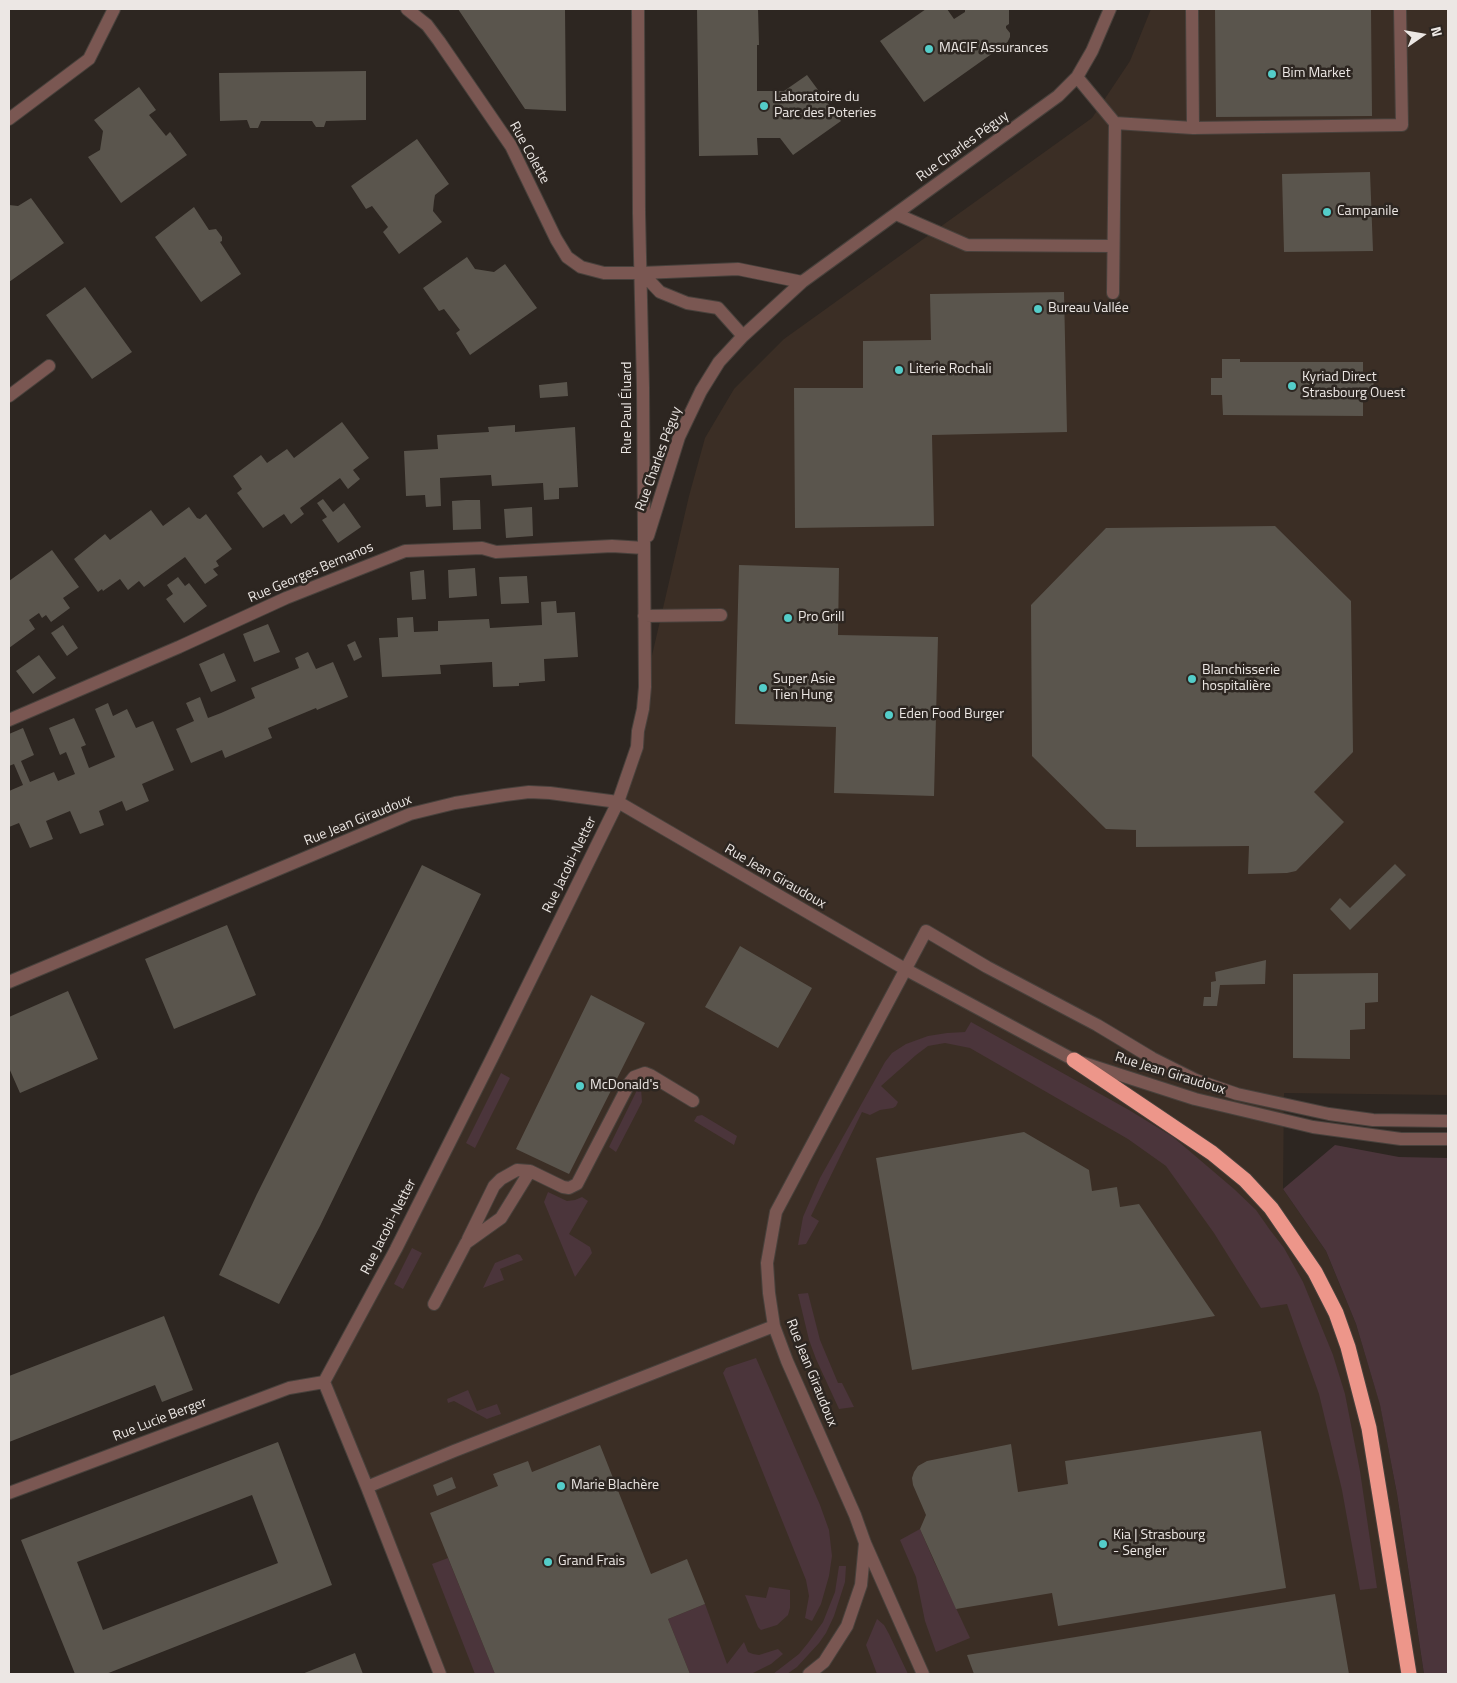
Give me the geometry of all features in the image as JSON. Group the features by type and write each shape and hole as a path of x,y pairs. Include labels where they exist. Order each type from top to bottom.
{"highway":[{"path":"1074,1060 1196,1142 1244,1180 1271,1208 1315,1272 1336,1313 1348,1347 1369,1428 1409,1674"}],"street":[{"path":"10,116 88,59 114,9"},
{"name":"Rue Colette","path":"407,9 426,25 439,42 511,146 556,239 567,257 581,267 604,273 642,274"},
{"name":"Rue Paul Éluard","path":"618,802 637,747 645,687 638,9"},
{"name":"Rue Charles Péguy","path":"644,548 679,437 701,391 719,362 743,336 802,282 1058,96 1076,77 1092,50 1110,9"},
{"path":"1192,9 1193,128"},
{"path":"1115,123 1193,128 1402,125 1400,9"},
{"path":"1076,77 1115,123 1112,293"},
{"path":"896,214 966,245 1113,246"},
{"path":"642,274 738,269 802,282"},
{"path":"642,274 660,292 687,303 718,308 743,336"},
{"path":"9,396 49,366"},
{"name":"Rue Georges Bernanos","path":"9,720 179,648 286,598 405,551 482,548 496,552 612,546 644,548"},
{"path":"644,616 721,615"},
{"name":"Rue Jean Giraudoux","path":"9,982 410,814 455,803 529,792 550,793 618,802 905,969 1074,1060 1194,1099 1312,1127 1401,1139 1448,1139"},
{"name":"Rue Jacobi-Netter","path":"324,1382 400,1240 618,802"},
{"path":"905,969 926,931 987,967 1152,1058 1196,1080 1237,1094 1329,1114 1373,1120 1448,1121"},
{"name":"Rue Jean Giraudoux","path":"905,969 776,1212 767,1263 774,1326 787,1361 856,1515 865,1543 923,1674"},
{"path":"434,1304 494,1186 501,1179 517,1170 530,1171 562,1187 569,1188 577,1184 630,1082 639,1074 650,1075 693,1101"},
{"path":"466,1243 501,1218 530,1171"},
{"path":"367,1487 774,1326"},
{"path":"324,1382 440,1674"},
{"name":"Rue Lucie Berger","path":"9,1493 289,1388 324,1382"},
{"path":"809,1674 824,1662 847,1626 861,1585 865,1543"}],"shaded area":[{"path":"1151,9 1448,9 1448,1095 1284,1093 1283,1189 1326,1251 1356,1324 1380,1404 1397,1494 1424,1674 439,1674 324,1382 618,802 689,496 705,438 734,389 784,339 1092,118 1130,61"},
{"path":"971,1022 1129,1110 1173,1137 1256,1210 1284,1248 1303,1282 1333,1355 1345,1394 1360,1471 1377,1588 1360,1590 1342,1490 1319,1394 1287,1304 1261,1308 1214,1233 1166,1166 1128,1139 970,1048 945,1043 928,1046 881,1086 898,1102 896,1106 870,1115 862,1112 811,1216 819,1221 806,1244 798,1245 803,1217 820,1178 885,1062 892,1053 906,1044 928,1036 965,1032"},
{"path":"501,1073 510,1078 475,1148 466,1143"},
{"path":"639,1086 641,1088 642,1102 616,1152 609,1147"},
{"path":"702,1115 737,1136 734,1145 694,1121 697,1116"},
{"path":"1335,1145 1399,1157 1448,1158 1448,1674 1424,1674 1397,1494 1380,1405 1356,1324 1326,1251 1283,1189"},
{"path":"548,1192 567,1201 582,1197 588,1201 569,1234 590,1247 592,1253 575,1277 544,1202"},
{"path":"412,1248 422,1253 403,1289 394,1284"},
{"path":"517,1254 523,1260 500,1269 504,1280 483,1288 495,1263"},
{"path":"808,1293 820,1340 838,1383 842,1383 854,1407 839,1409 816,1359 809,1340 798,1294"},
{"path":"756,1358 829,1530 832,1556 829,1576 821,1604 812,1621 805,1618 809,1596 806,1580 723,1373 726,1368"},
{"path":"468,1390 477,1411 497,1404 501,1414 487,1419 454,1401 448,1403 447,1399"},
{"path":"920,1529 970,1638 936,1652 925,1621 916,1577 900,1540"},
{"path":"448,1558 495,1674 475,1674 432,1564"},
{"path":"839,1566 846,1566 845,1582 834,1616 826,1633 797,1667 787,1674 773,1674 799,1654 823,1622 835,1592"},
{"path":"769,1587 790,1590 790,1608 788,1615 777,1625 761,1630 745,1595 766,1598"},
{"path":"705,1604 727,1664 744,1642 748,1652 753,1654 759,1655 778,1649 783,1654 771,1664 751,1674 690,1674 668,1619"},
{"path":"877,1619 884,1625 908,1674 877,1674 866,1645"}],"building":[{"path":"458,9 565,9 566,111 525,109"},
{"name":"Laboratoire du Parc des Poteries","path":"697,9 758,9 757,91 784,91 807,75 841,121 793,155 780,138 757,138 758,155 699,156"},
{"path":"926,9 947,9 954,19 965,12 965,9 1009,9 1009,24 1006,28 1010,33 1010,37 1007,43 924,102 880,41"},
{"path":"1215,9 1371,9 1372,116 1216,117"},
{"path":"366,71 366,120 326,121 324,127 316,127 312,121 261,121 258,128 250,128 247,120 220,121 219,73"},
{"path":"139,87 156,110 149,115 166,136 170,132 187,155 121,203 88,157 100,150 103,131 94,120"},
{"path":"417,139 449,184 435,195 433,211 442,222 399,254 383,232 388,227 372,206 366,209 351,186"},
{"name":"Campanile","path":"1370,172 1373,251 1284,252 1282,174"},
{"path":"31,198 64,243 9,282 9,205 18,206"},
{"path":"194,207 209,230 216,229 222,237 220,242 241,274 201,302 155,237"},
{"path":"467,257 475,269 494,272 505,264 537,308 470,355 456,333 460,330 444,309 439,311 423,288"},
{"path":"85,287 132,352 92,379 46,315"},
{"path":"1064,292 1067,432 932,435 934,526 795,528 794,388 863,388 863,341 931,340 930,294"},
{"name":"Kyriad Direct Strasbourg Ouest","path":"1222,359 1240,359 1240,362 1363,362 1363,376 1374,376 1373,395 1363,395 1363,416 1223,415 1222,395 1211,395 1211,378 1222,378"},
{"path":"567,382 568,396 540,398 539,385"},
{"path":"342,422 369,458 353,470 360,479 348,489 340,478 300,508 304,514 291,524 284,514 263,528 237,493 242,489 233,476 261,455 267,463 287,449 294,458"},
{"path":"515,425 515,432 575,427 578,487 559,488 559,499 544,500 543,483 492,486 491,475 440,478 441,506 426,507 425,495 406,496 404,451 438,449 437,435 489,432 488,427"},
{"path":"323,499 333,512 344,503 361,527 338,543 322,520 327,517 317,503"},
{"path":"480,500 481,529 453,530 452,501"},
{"path":"189,507 197,518 200,519 206,514 232,549 216,561 219,566 213,569 218,575 205,584 185,557 144,587 139,581 128,590 120,579 103,591 102,589 98,592 74,559 105,534 110,540 151,510 163,526"},
{"path":"532,507 533,536 506,538 504,509"},
{"name":"Blanchisserie hospitalière","path":"1275,526 1351,601 1353,752 1314,792 1344,822 1296,871 1287,873 1248,874 1249,846 1136,847 1136,830 1106,829 1032,756 1031,605 1106,528"},
{"path":"52,550 79,587 63,598 70,608 51,622 46,615 42,618 39,613 29,620 35,629 9,648 9,581"},
{"path":"739,565 839,568 838,635 938,637 934,796 834,793 836,727 735,724"},
{"path":"475,568 477,596 449,598 448,570"},
{"path":"424,570 426,599 412,600 410,572"},
{"path":"527,576 529,603 501,604 499,577"},
{"path":"178,577 185,586 189,583 207,606 184,623 166,599 173,594 167,585"},
{"path":"556,601 557,613 575,612 578,657 544,659 545,681 519,683 519,686 493,687 492,662 440,665 441,674 382,677 379,638 398,637 397,618 413,617 414,632 438,631 438,621 489,619 490,628 542,625 541,602"},
{"path":"268,624 280,652 254,662 243,634"},
{"path":"63,625 78,648 67,656 51,633"},
{"path":"355,641 362,657 354,661 347,645"},
{"path":"308,652 316,669 333,662 348,697 268,728 272,738 225,758 222,750 191,763 176,729 194,721 186,703 200,697 208,718 221,713 255,698 251,688 299,668 295,658"},
{"path":"224,653 236,681 211,692 199,664"},
{"path":"39,655 56,678 33,694 16,671"},
{"path":"108,703 113,716 127,709 136,728 153,721 174,770 142,784 149,801 126,811 122,801 99,811 104,825 80,834 70,811 46,821 53,839 30,848 19,823 9,827 9,791 23,785 14,764 9,766 9,734 23,728 34,755 21,761 30,782 54,772 58,781 75,774 66,752 60,755 49,728 74,718 86,745 81,747 89,768 115,757 95,709"},
{"path":"1395,864 1406,875 1350,930 1330,909 1340,898 1350,908"},
{"path":"422,865 481,894 320,1226 279,1304 219,1275 257,1194"},
{"path":"227,925 256,995 174,1029 145,959"},
{"path":"740,946 812,988 778,1048 705,1007"},
{"path":"1266,960 1265,984 1220,985 1217,1006 1203,1006 1204,997 1211,997 1211,982 1216,981 1215,972"},
{"path":"1378,973 1378,1002 1365,1003 1365,1029 1350,1030 1350,1059 1293,1058 1293,974"},
{"path":"68,991 98,1059 20,1093 9,1068 9,1017"},
{"name":"McDonald's","path":"591,995 645,1023 569,1174 516,1149"},
{"path":"1024,1132 1089,1170 1092,1191 1117,1187 1120,1207 1139,1204 1215,1316 912,1370 876,1158"},
{"path":"164,1316 193,1390 162,1402 155,1385 9,1442 9,1376"},
{"name":"Kia | Strasbourg - Sengler","path":"1261,1431 1286,1588 1058,1626 1052,1593 956,1609 920,1529 926,1515 913,1485 912,1478 918,1466 927,1461 1011,1444 1018,1492 1068,1484 1065,1461"},
{"path":"278,1442 332,1585 106,1674 75,1674 21,1540","holes":["252,1495 278,1563 103,1630 77,1562"]},
{"name":"Grand Frais","path":"600,1445 651,1574 687,1559 705,1604 668,1619 690,1674 495,1674 430,1513 498,1486 493,1474 528,1461 532,1472"},
{"path":"452,1477 456,1488 437,1496 433,1485"},
{"path":"1335,1594 1349,1674 974,1674 967,1655"},
{"path":"355,1653 363,1674 302,1674"}],"place":[{"name":"MACIF Assurances","path":"929,49"},
{"name":"Bim Market","path":"1272,74"},
{"name":"Laboratoire du Parc des Poteries","path":"764,106"},
{"name":"Campanile","path":"1327,212"},
{"name":"Bureau Vallée","path":"1038,309"},
{"name":"Literie Rochali","path":"899,370"},
{"name":"Kyriad Direct Strasbourg Ouest","path":"1292,386"},
{"name":"Pro Grill","path":"788,618"},
{"name":"Blanchisserie hospitalière","path":"1192,679"},
{"name":"Super Asie Tien Hung","path":"763,688"},
{"name":"Eden Food Burger","path":"889,715"},
{"name":"McDonald's","path":"580,1086"},
{"name":"Marie Blachère","path":"561,1486"},
{"name":"Kia | Strasbourg - Sengler","path":"1103,1544"},
{"name":"Grand Frais","path":"548,1562"}]}
